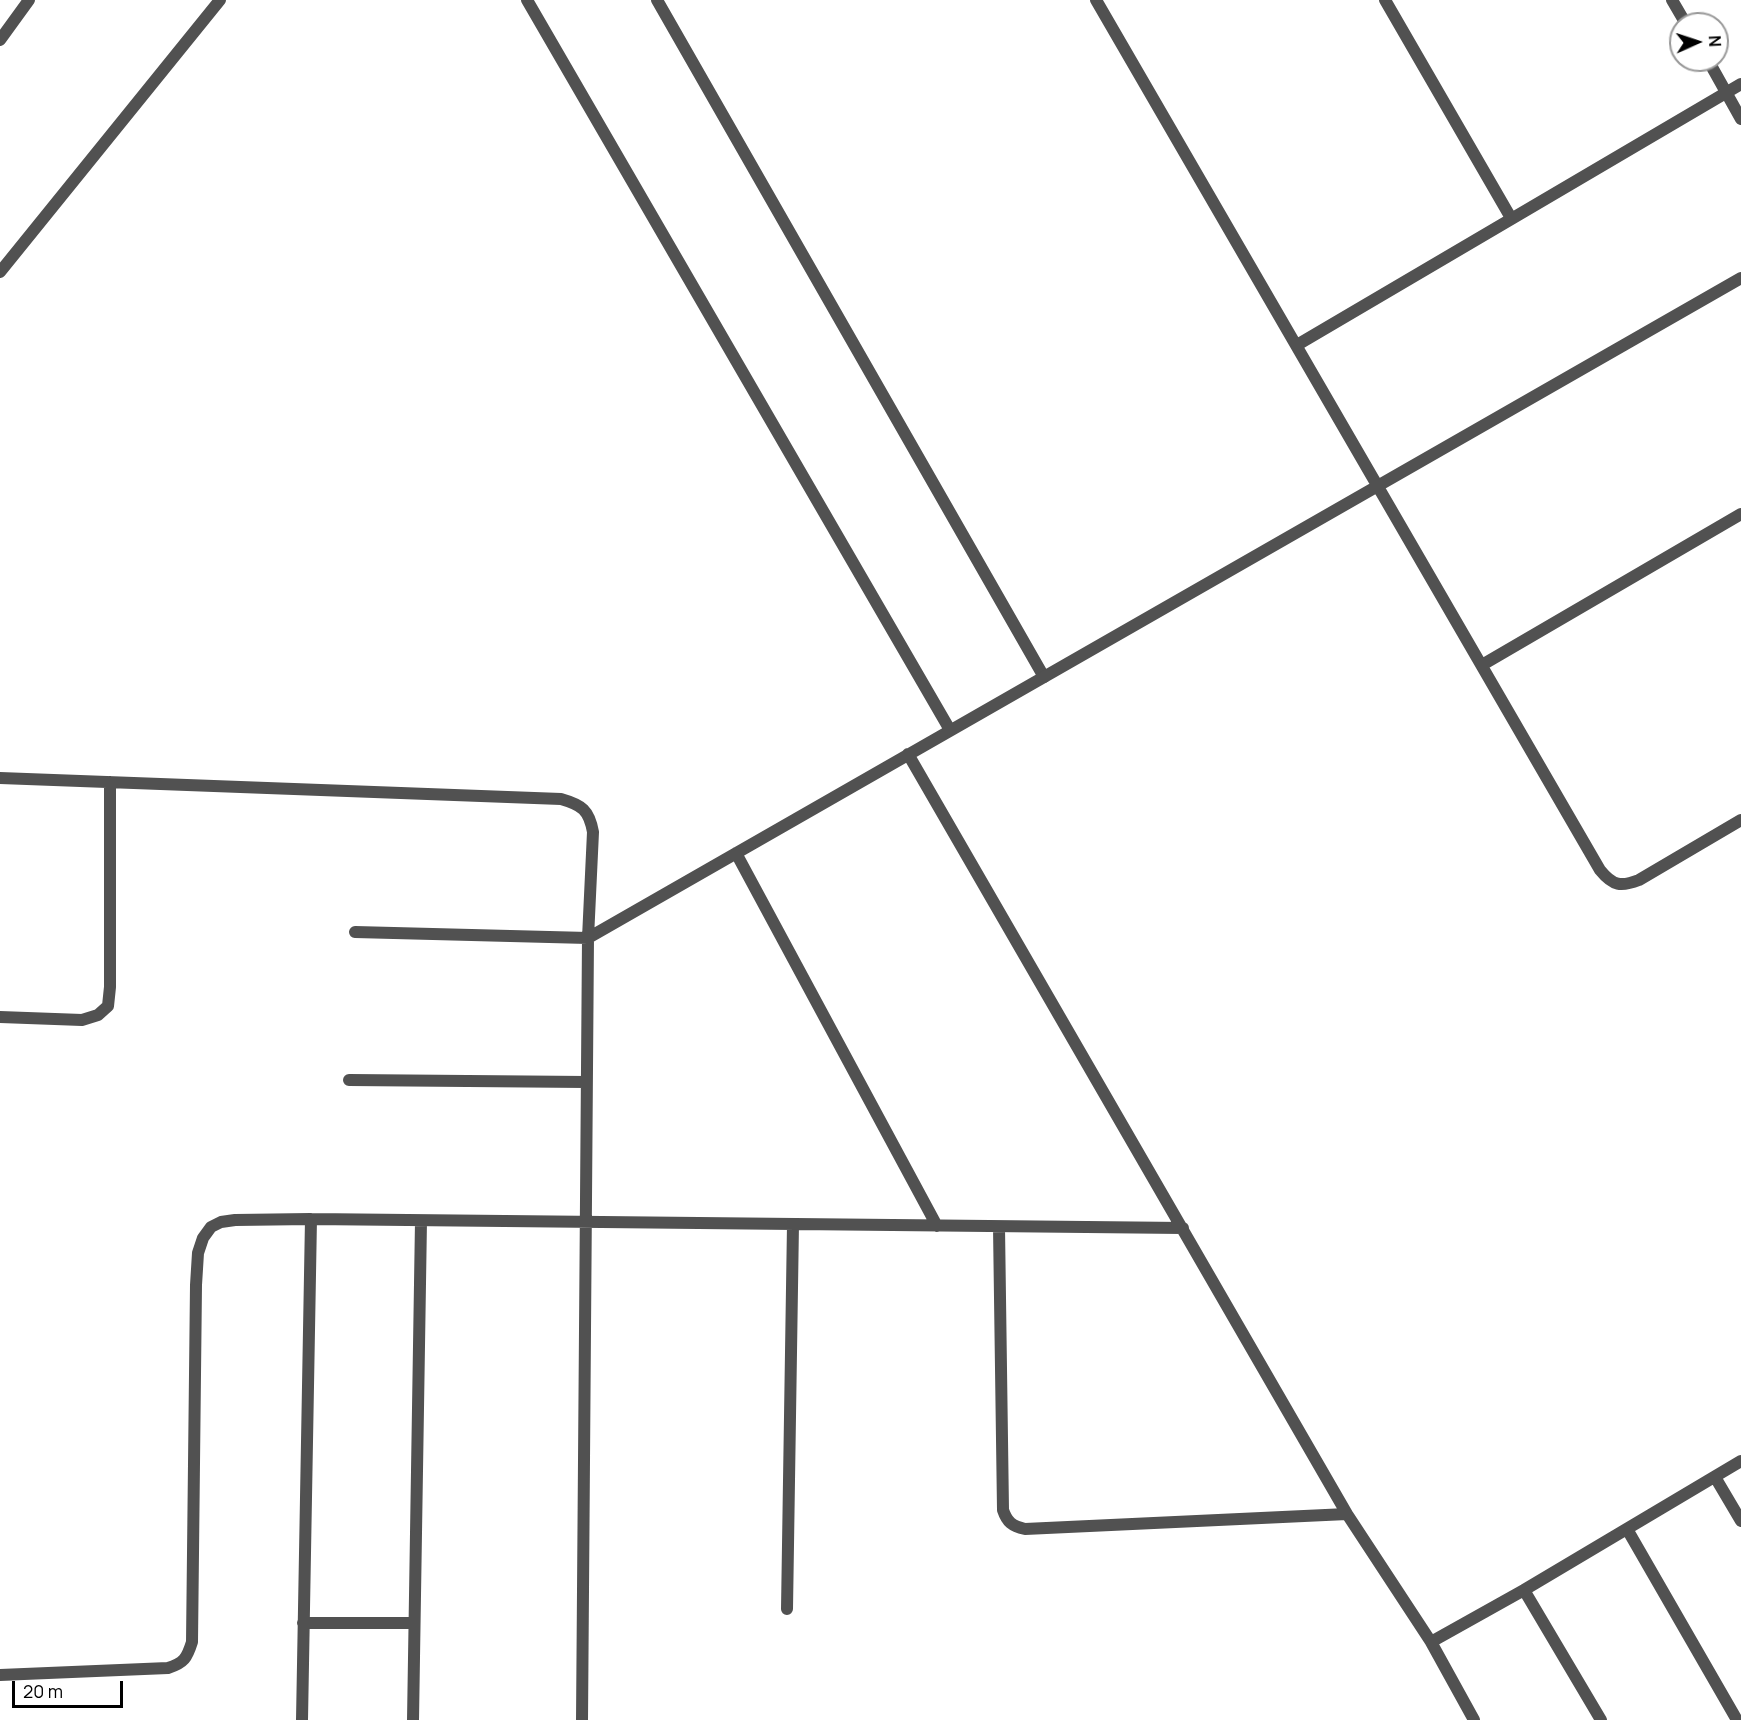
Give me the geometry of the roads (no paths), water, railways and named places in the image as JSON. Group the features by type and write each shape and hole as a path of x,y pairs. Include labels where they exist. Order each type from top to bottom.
{"street":[{"path":"0,40 29,0"},
{"path":"0,272 220,0"},
{"path":"527,0 950,730"},
{"path":"657,0 1044,677"},
{"path":"1096,0 1600,870 1608,880 1619,885 1639,880 1741,820"},
{"path":"1385,0 1511,218"},
{"path":"1715,72 1741,119"},
{"path":"1297,345 1741,84"},
{"path":"355,932 588,938 1741,278"},
{"path":"1482,664 1741,514"},
{"path":"908,754 1347,1514 1431,1642 1474,1720"},
{"path":"0,778 561,799 578,804 586,812 592,823 593,832 588,938 586,1082 582,1720"},
{"path":"0,1017 82,1020 98,1015 108,1006 110,987 110,782"},
{"path":"736,853 937,1226"},
{"path":"350,1080 586,1082"},
{"path":"0,1675 168,1668 180,1664 188,1655 192,1642 198,1254 202,1238 211,1227 221,1222 311,1219 1183,1228"},
{"path":"302,1720 311,1219"},
{"path":"413,1720 421,1221"},
{"path":"787,1609 793,1224"},
{"path":"999,1227 1003,1510 1006,1520 1025,1529 1347,1514"},
{"path":"1431,1642 1524,1590 1741,1461"},
{"path":"1715,1477 1741,1521"},
{"path":"1627,1529 1737,1720"},
{"path":"1524,1590 1601,1720"},
{"path":"303,1623 414,1623"}]}
